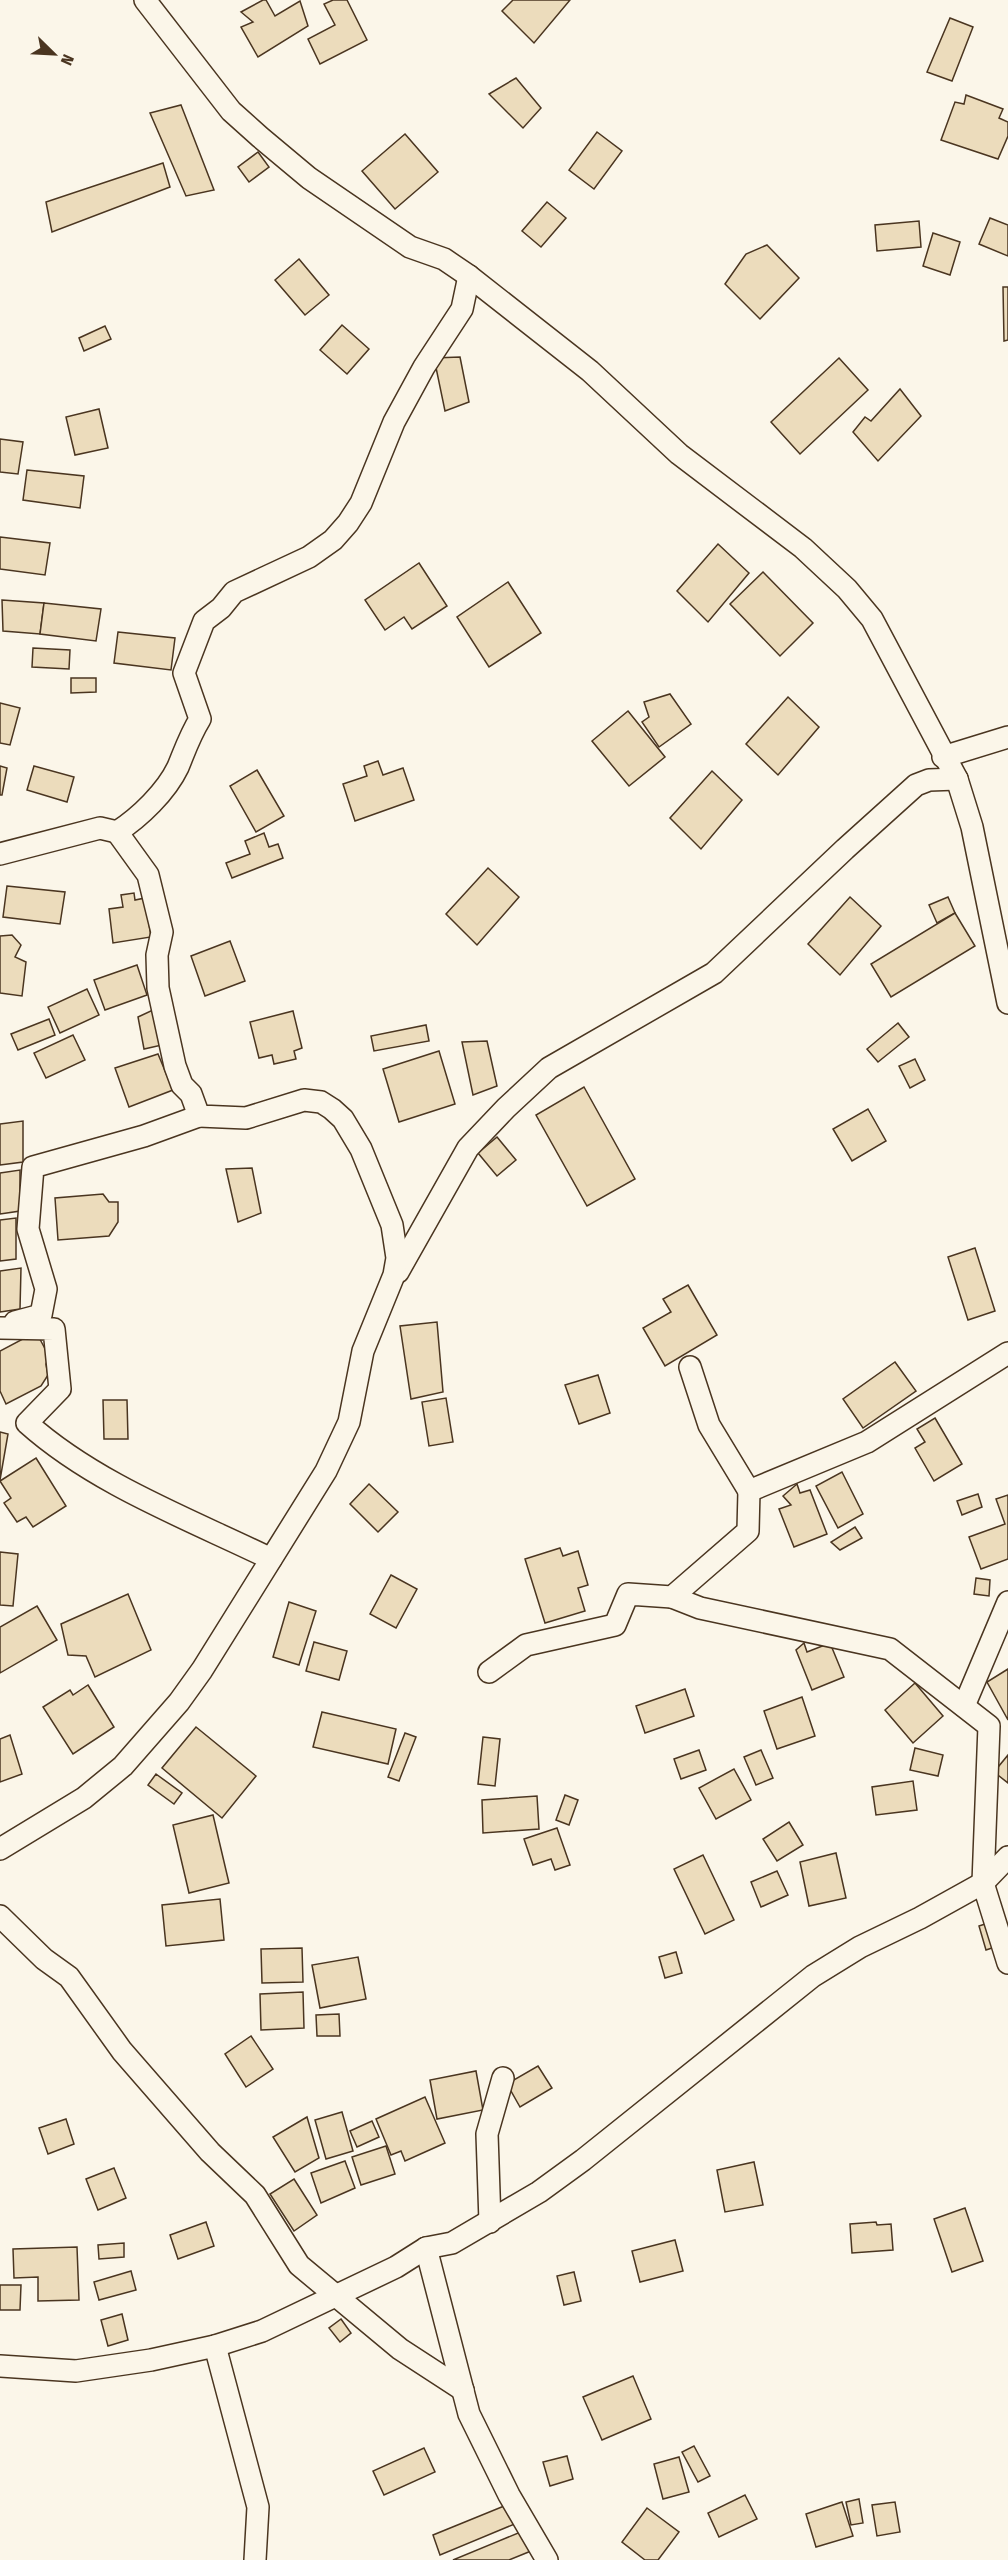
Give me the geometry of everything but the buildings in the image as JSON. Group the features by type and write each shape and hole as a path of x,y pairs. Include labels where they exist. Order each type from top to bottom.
{"street":[{"path":"145,0 231,111 260,137 309,178 410,247 444,259 469,276 590,371 679,454 803,548 847,589 872,619 943,757 957,779 972,827 1008,1003"},
{"path":"117,832 150,804 177,768 189,736 200,719 184,673 204,621 221,608 234,592 309,557 333,540 348,523 361,503 394,422 424,367 462,309 469,276"},
{"path":"943,757 1008,737"},
{"path":"0,1849 84,1798 123,1766 179,1702 326,1471 349,1422 363,1351 390,1288 423,1224 468,1148 549,1068 714,973 916,785 929,780 957,779"},
{"path":"0,854 100,828 117,832 148,875 162,932 157,955 158,988 175,1066 182,1085 191,1094 198,1116"},
{"path":"0,1327 40,1315 46,1288 28,1229 33,1167 144,1136 198,1116 246,1118 304,1100 321,1102 343,1119 361,1149 392,1225 397,1258 390,1288"},
{"path":"0,1327 54,1329 60,1389 27,1423 52,1446 88,1470 271,1559"},
{"path":"749,1491 867,1442 1008,1353"},
{"path":"672,1597 748,1531 749,1491 709,1425 690,1367"},
{"path":"489,1672 526,1645 615,1625 628,1594 672,1597 700,1608 890,1648 989,1726 983,1883 1008,1963"},
{"path":"964,1706 1008,1602"},
{"path":"0,2366 76,2371 151,2360 215,2346 262,2331 335,2294 396,2267 426,2248 452,2243 490,2222 583,2160 813,1976 860,1947 983,1883 1008,1857"},
{"path":"0,1916 44,1959 69,1977 122,2051 210,2152 255,2195 299,2265 400,2349 463,2390"},
{"path":"490,2222 487,2134 503,2078"},
{"path":"426,2248 469,2414 504,2485 547,2560"},
{"path":"215,2346 258,2507 255,2560"}]}
